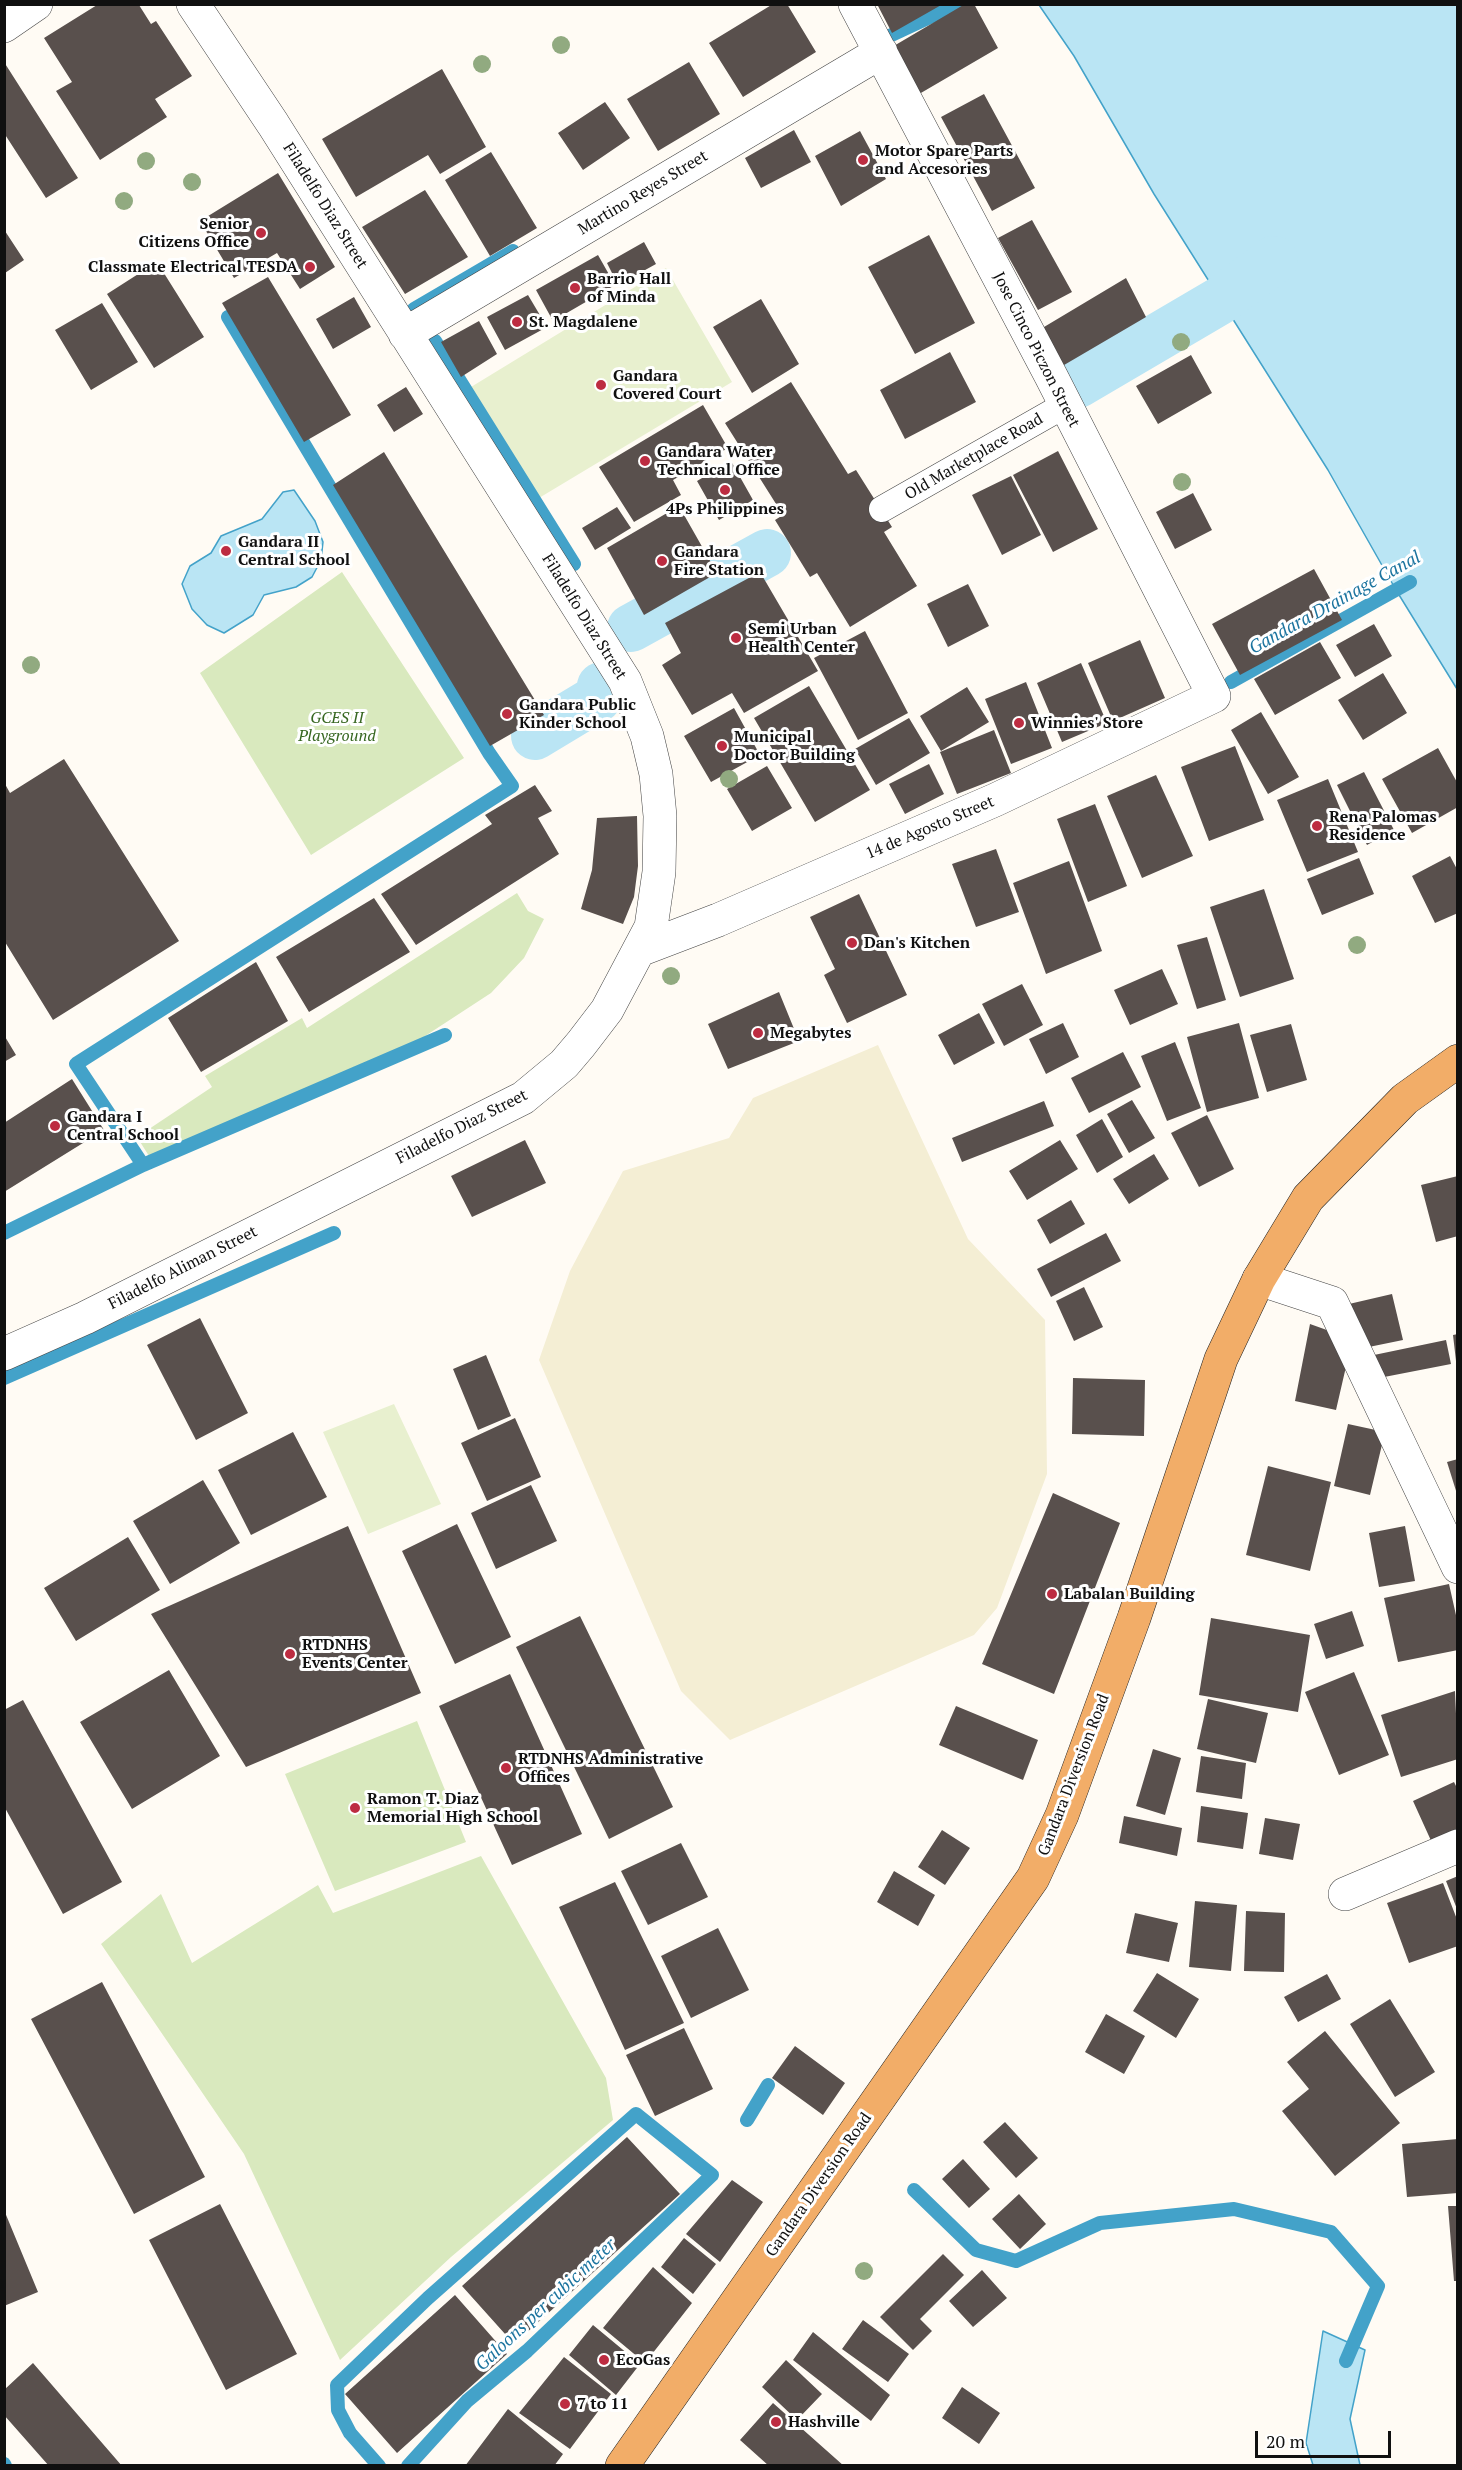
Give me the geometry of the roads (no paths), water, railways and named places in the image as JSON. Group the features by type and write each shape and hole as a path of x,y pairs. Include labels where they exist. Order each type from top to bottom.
{"highway":[{"name":"Gandara Diversion Road","path":"622,2466 1033,1878 1066,1804 1134,1618 1221,1359 1259,1279 1308,1198 1404,1099 1458,1061"}],"street":[{"path":"4,26 36,4"},
{"name":"Filadelfo Diaz Street","path":"193,4 273,124 625,681 647,736 656,774 660,816 659,872 651,927 642,949 607,1010 570,1058 523,1098 360,1178"},
{"name":"Jose Cinco Piczon Street","path":"855,4 1214,696"},
{"name":"Martino Reyes Street","path":"405,334 881,52"},
{"name":"14 de Agosto Street","path":"642,949 718,920 995,800 1214,696"},
{"name":"Filadelfo Aliman Street","path":"4,1354 85,1318 360,1178"},
{"path":"1259,1279 1332,1303 1458,1567"},
{"path":"1346,1894 1458,1846"}],"lane":[{"name":"Old Marketplace Road","path":"882,509 1065,405"}],"water":[{"path":"1039,5 1457,5 1457,689 1396,590 1328,470 1154,194 1074,56"},
{"path":"294,490 315,521 323,542 321,560 312,577 296,587 264,595 253,615 224,633 207,625 192,609 182,584 190,566 211,553 221,536 262,519 283,492"},
{"path":"1323,2331 1365,2350 1350,2419 1360,2465 1313,2465 1306,2443"}],"waterway":[{"path":"883,39 958,4"},
{"path":"414,309 513,251"},
{"path":"1078,384 1221,300 1274,260"},
{"path":"143,1165 76,1064 512,786 489,753 228,317"},
{"path":"435,341 574,564"},
{"path":"631,628 767,553"},
{"name":"Gandara Drainage Canal","path":"1231,682 1410,582"},
{"path":"535,736 598,698 601,686"},
{"path":"4,1233 143,1165 445,1035"},
{"path":"4,1378 334,1233"},
{"name":"Galoons per cubic meter","path":"747,2120 768,2085"},
{"path":"379,2466 350,2433 338,2410 337,2385 428,2298 636,2114 712,2175 527,2351 467,2401 408,2466"},
{"path":"914,2190 976,2250 1016,2261 1100,2223 1234,2209 1331,2232 1378,2286 1346,2361"}],"place":[{"name":"Motor Spare Parts and Accesories","path":"863,160"},
{"name":"Senior Citizens Office","path":"261,233"},
{"name":"Classmate Electrical TESDA","path":"310,267"},
{"name":"Barrio Hall of Minda","path":"575,288"},
{"name":"St. Magdalene","path":"517,322"},
{"name":"Gandara Covered Court","path":"601,385"},
{"name":"Gandara Water Technical Office","path":"645,461"},
{"name":"4Ps Philippines","path":"725,490"},
{"name":"Gandara II Central School","path":"226,551"},
{"name":"Gandara Fire Station","path":"662,561"},
{"name":"Semi Urban Health Center","path":"736,638"},
{"name":"Gandara Public Kinder School","path":"507,714"},
{"name":"Winnies' Store","path":"1019,723"},
{"name":"Municipal Doctor Building","path":"722,746"},
{"name":"Rena Palomas Residence","path":"1317,826"},
{"name":"Dan's Kitchen","path":"852,943"},
{"name":"Megabytes","path":"758,1033"},
{"name":"Gandara I Central School","path":"55,1126"},
{"name":"Labalan Building","path":"1052,1594"},
{"name":"RTDNHS Events Center","path":"290,1654"},
{"name":"RTDNHS Administrative Offices","path":"506,1768"},
{"name":"Ramon T. Diaz Memorial High School","path":"355,1808"},
{"name":"EcoGas","path":"604,2360"},
{"name":"7 to 11","path":"565,2404"},
{"name":"Hashville","path":"776,2422"}],"park label":[{"name":"GCES II Playground","path":"337,727"}]}
